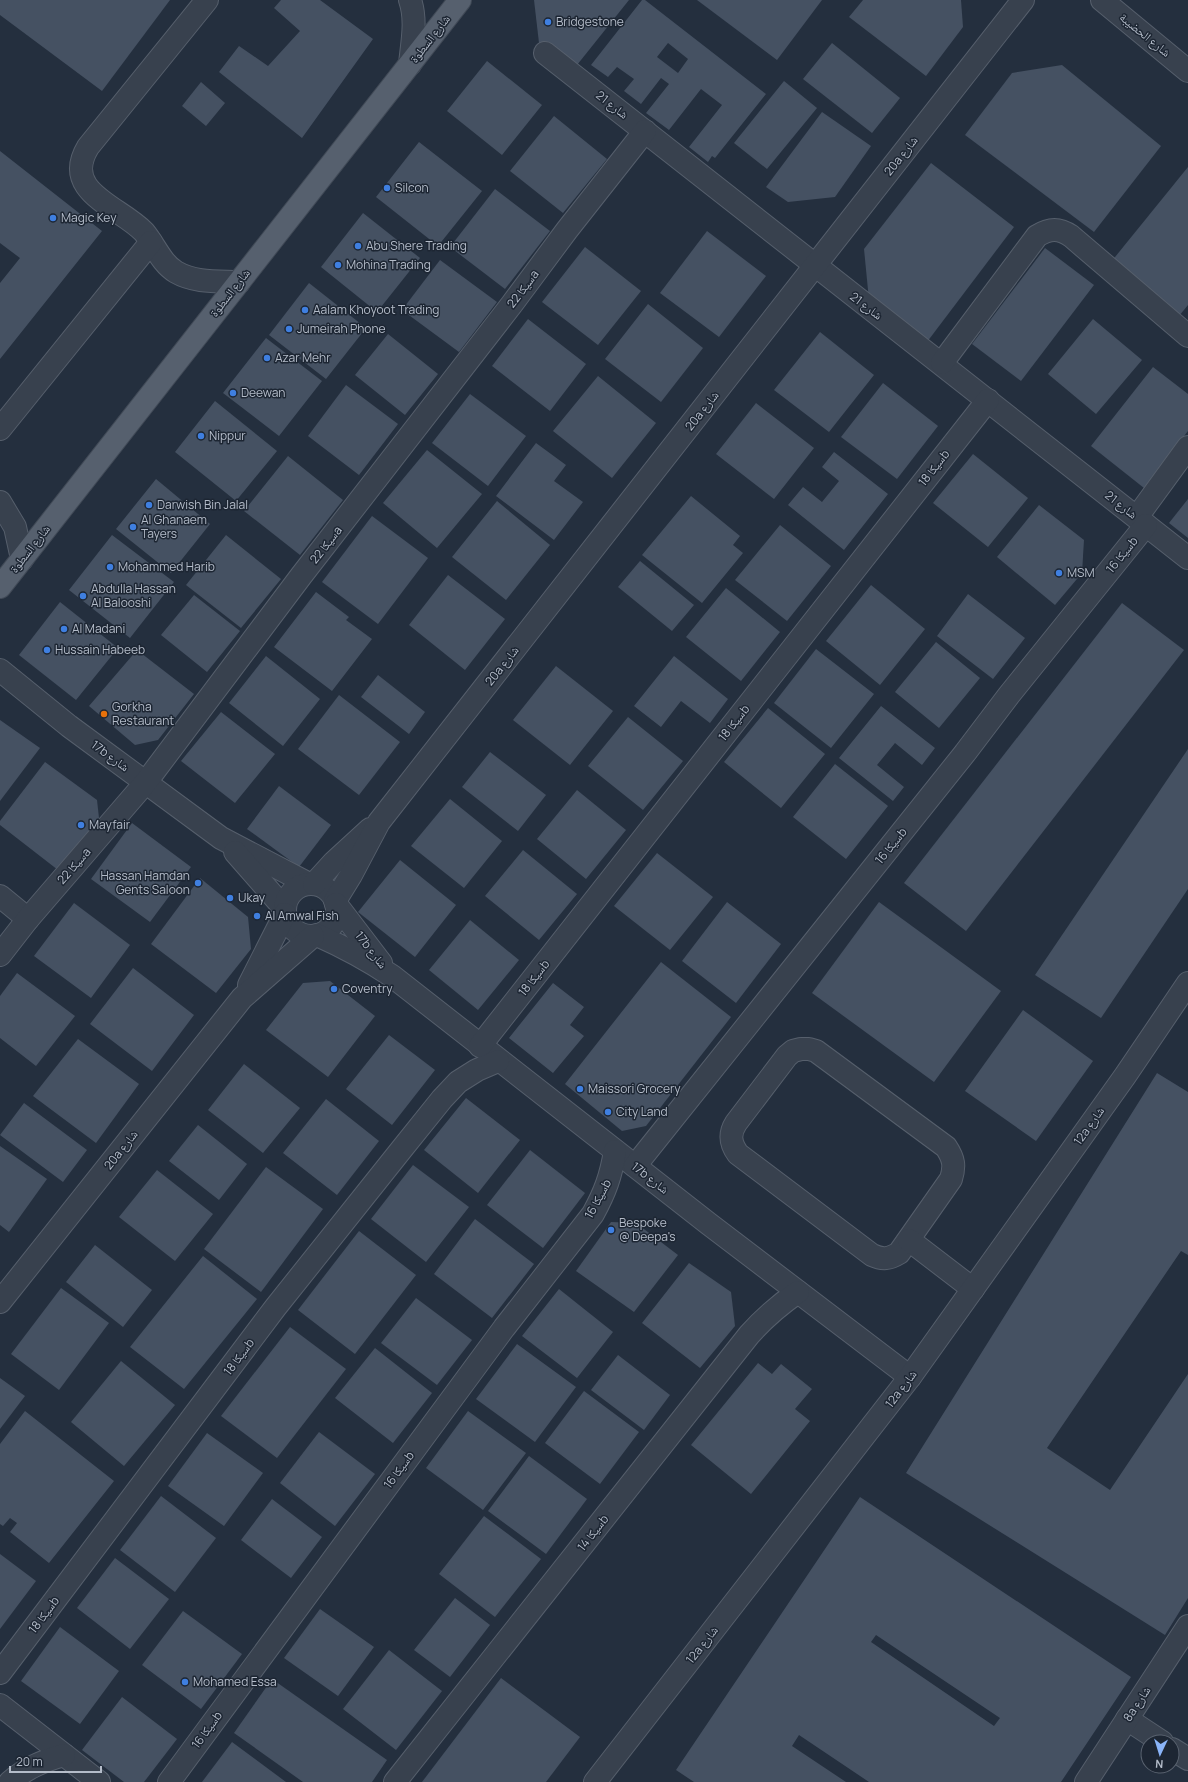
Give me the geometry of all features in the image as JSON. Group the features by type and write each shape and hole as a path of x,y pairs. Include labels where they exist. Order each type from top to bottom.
{"main road":[{"name":"شارع السطوة","path":"0,587 460,0"}],"street":[{"path":"207,0 88,147 81,157 80,169 83,181 90,191 133,223 151,242 166,264 176,272 199,280 239,282"},
{"path":"410,0 413,13 413,26 410,64"},
{"name":"20a شارع","path":"336,902 379,822 1024,0"},
{"name":"شارع الحضيبة","path":"1102,0 1188,71"},
{"name":"شارع 21","path":"545,53 815,266 942,363 1188,558"},
{"name":"سيكا 22a","path":"0,955 28,919 146,782 301,576 512,304 566,230 645,131"},
{"path":"942,363 1038,236 1045,231 1054,229 1064,231 1072,236 1188,336"},
{"path":"0,429 151,242"},
{"name":"سيكا 18b","path":"480,1046 988,400"},
{"name":"سيكا 16b","path":"635,1166 965,753 1142,521 1188,447"},
{"path":"0,502 8,512 15,527 22,559"},
{"name":"17b شارع","path":"0,670 69,726 222,838 311,884"},
{"name":"20a شارع","path":"311,884 379,822"},
{"name":"17b شارع","path":"222,838 284,911"},
{"path":"311,884 323,887 330,892 336,902 337,914 333,924 327,931 315,936 306,936 291,928 284,911 286,899 299,886 311,884"},
{"path":"0,896 28,919"},
{"name":"17b شارع","path":"336,902 392,976"},
{"name":"20a شارع","path":"242,998 284,911"},
{"name":"20a شارع","path":"0,1302 242,998 315,936"},
{"name":"17b شارع","path":"315,936 369,960 392,976 498,1060 910,1377"},
{"name":"12a شارع","path":"595,1782 910,1377 1125,1076 1188,983"},
{"path":"808,1049 816,1051 946,1147 952,1157 954,1168 951,1179 909,1240 899,1253 891,1258 881,1259 872,1255 738,1154 733,1147 731,1138 734,1126 787,1056 793,1051 808,1049"},
{"name":"سيكا 18b","path":"0,1673 275,1308 442,1098 458,1082 498,1060"},
{"name":"سيكا 16b","path":"169,1782 498,1336 593,1214 604,1194 612,1173 616,1151"},
{"path":"909,1240 973,1288"},
{"name":"سيكا 14b","path":"396,1782 749,1335 763,1318 798,1292"},
{"name":"8a شارع","path":"1086,1782 1188,1626"},
{"path":"0,1705 98,1782"},
{"path":"1127,1719 1150,1734"},
{"path":"10,1782 18,1775 41,1761 64,1755"}],"building":[{"path":"0,0 170,0 102,91 0,15"},
{"path":"281,0 320,0 373,39 302,138 219,72 239,46 268,66 300,31 274,8"},
{"path":"534,0 629,0 573,70 539,43"},
{"path":"642,0 645,0 766,94 715,158 712,156 708,162 689,147 722,105 701,89 669,130 646,113 669,84 661,78 641,104 624,91 634,79 617,67 608,77 591,65","holes":["668,43 688,59 678,73 657,57"]},
{"path":"697,0 822,0 777,60"},
{"path":"863,0 961,0 963,27 926,76 849,17"},
{"path":"832,43 900,98 872,133 803,79"},
{"path":"487,61 542,105 502,155 447,111"},
{"path":"1062,65 1161,146 1094,232 965,135 1012,73"},
{"path":"784,81 817,108 767,169 734,143"},
{"path":"201,82 225,103 206,126 182,106"},
{"path":"822,112 871,146 835,197 788,202 766,187"},
{"path":"554,116 607,159 563,213 510,171"},
{"path":"419,142 482,191 438,246 376,197"},
{"path":"0,151 102,231 0,359 0,283 20,258 0,243"},
{"path":"931,163 1014,227 927,342 869,300 864,249"},
{"path":"1188,167 1188,305 1179,316 1111,262"},
{"path":"495,189 550,231 505,289 450,247"},
{"path":"363,213 420,258 377,312 321,267"},
{"path":"707,231 766,276 719,337 660,293"},
{"path":"585,247 641,291 598,345 542,302"},
{"path":"1045,248 1094,285 1021,381 972,344"},
{"path":"440,260 497,302 459,352 402,310"},
{"path":"309,283 366,328 326,379 269,335"},
{"path":"648,304 703,348 661,402 605,359"},
{"path":"528,319 586,364 550,411 492,366"},
{"path":"1093,319 1142,360 1096,414 1048,374"},
{"path":"820,332 874,375 829,432 774,390"},
{"path":"388,334 438,374 405,415 355,375"},
{"path":"266,338 322,381 279,436 223,393"},
{"path":"1153,367 1188,394 1188,431 1144,488 1091,446"},
{"path":"598,376 656,423 612,478 553,431"},
{"path":"883,383 938,426 897,479 841,437"},
{"path":"346,385 398,424 359,475 308,436"},
{"path":"470,394 526,436 488,486 432,443"},
{"path":"215,401 277,451 236,501 175,452"},
{"path":"756,403 814,448 774,499 716,454"},
{"path":"536,443 566,465 554,481 583,502 554,540 496,496"},
{"path":"427,450 482,494 437,548 383,503"},
{"path":"834,452 888,494 844,550 788,505 803,487 822,502 839,481 822,467"},
{"path":"973,454 1028,498 988,547 933,503"},
{"path":"288,456 343,500 300,555 244,511"},
{"path":"156,479 210,524 171,573 116,529"},
{"path":"691,496 740,536 733,545 743,553 702,603 642,555"},
{"path":"1188,499 1188,538 1169,523"},
{"path":"497,501 550,545 506,600 452,557"},
{"path":"1039,505 1084,540 1082,573 1055,605 997,557"},
{"path":"372,516 428,558 378,624 322,582"},
{"path":"780,525 831,566 787,621 735,580"},
{"path":"112,535 174,582 130,638 69,590"},
{"path":"226,535 281,579 241,628 186,585"},
{"path":"640,561 694,605 672,631 618,587"},
{"path":"448,575 505,619 465,670 409,625"},
{"path":"871,585 925,629 880,685 826,641"},
{"path":"726,588 780,632 741,681 686,637"},
{"path":"316,592 349,617 346,620 372,639 332,691 274,647"},
{"path":"968,594 1025,638 993,679 937,636"},
{"path":"194,595 240,631 207,672 161,635"},
{"path":"60,602 118,648 76,700 19,655"},
{"path":"1122,603 1184,650 966,931 904,883"},
{"path":"936,642 980,678 939,728 895,692"},
{"path":"816,649 874,694 831,748 774,703"},
{"path":"137,650 194,694 158,740 135,745 89,706"},
{"path":"266,656 320,699 283,746 229,703"},
{"path":"674,656 728,699 710,723 681,701 661,727 634,706"},
{"path":"556,666 613,711 570,765 513,720"},
{"path":"378,675 425,712 409,734 361,697"},
{"path":"339,695 400,742 359,795 298,749"},
{"path":"881,706 935,748 922,765 895,743 877,765 904,787 893,801 839,758"},
{"path":"768,708 825,754 781,808 724,762"},
{"path":"221,712 275,754 235,803 181,761"},
{"path":"628,717 683,761 643,810 588,766"},
{"path":"0,720 40,748 0,801"},
{"path":"1188,749 1188,889 1101,1018 1035,975"},
{"path":"490,752 546,795 518,831 462,787"},
{"path":"45,762 97,800 99,818 58,870 0,825 0,821"},
{"path":"835,764 888,806 846,859 793,817"},
{"path":"279,786 331,825 299,867 247,829"},
{"path":"577,790 626,830 586,879 537,839"},
{"path":"450,799 502,841 464,888 411,846"},
{"path":"132,823 191,867 150,922 91,879"},
{"path":"523,850 577,894 539,940 485,896"},
{"path":"657,853 713,897 670,950 614,906"},
{"path":"400,860 456,905 415,957 358,912"},
{"path":"200,878 248,917 251,949 216,993 151,944"},
{"path":"727,902 781,944 736,1003 682,961"},
{"path":"879,902 1001,991 934,1082 812,993"},
{"path":"74,903 130,945 91,998 34,956"},
{"path":"470,920 519,960 478,1010 429,970"},
{"path":"661,962 731,1017 646,1126 622,1131 565,1084"},
{"path":"133,968 194,1015 152,1071 90,1024"},
{"path":"17,973 75,1016 36,1066 0,1038 0,996"},
{"path":"330,981 375,1016 328,1077 266,1030 303,983"},
{"path":"553,983 584,1007 570,1025 584,1036 553,1073 509,1038"},
{"path":"1023,1010 1093,1061 1036,1141 965,1091"},
{"path":"389,1035 435,1070 392,1125 346,1089"},
{"path":"78,1039 139,1084 96,1143 33,1096"},
{"path":"244,1064 300,1108 263,1153 208,1110"},
{"path":"1157,1073 1188,1092 1188,1255 1181,1251 1047,1448 1110,1490 1188,1374 1188,1598 1165,1635 906,1473"},
{"path":"466,1098 520,1140 478,1193 424,1150"},
{"path":"326,1099 379,1141 337,1195 283,1153"},
{"path":"24,1103 87,1150 63,1182 0,1135"},
{"path":"198,1125 247,1164 219,1200 169,1161"},
{"path":"0,1146 47,1179 9,1232 0,1225"},
{"path":"530,1150 585,1193 543,1248 487,1205"},
{"path":"413,1165 469,1207 426,1262 371,1219"},
{"path":"266,1167 323,1209 261,1292 204,1249"},
{"path":"157,1170 213,1214 175,1261 119,1217"},
{"path":"475,1219 534,1264 492,1318 434,1274"},
{"path":"611,1222 636,1223 678,1255 634,1312 576,1271"},
{"path":"359,1231 416,1275 355,1354 298,1310"},
{"path":"95,1245 152,1290 123,1327 66,1282"},
{"path":"203,1256 257,1299 184,1389 130,1347"},
{"path":"689,1263 731,1292 735,1326 700,1368 642,1323"},
{"path":"61,1288 109,1323 59,1390 11,1354"},
{"path":"559,1289 613,1332 577,1378 522,1336"},
{"path":"416,1298 472,1340 437,1385 381,1343"},
{"path":"290,1327 346,1369 277,1458 221,1416"},
{"path":"517,1344 576,1387 535,1442 476,1399"},
{"path":"375,1348 432,1393 393,1443 335,1398"},
{"path":"618,1355 670,1395 644,1430 591,1390"},
{"path":"121,1361 175,1405 124,1466 71,1422"},
{"path":"758,1363 772,1374 781,1364 812,1389 795,1409 810,1421 751,1494 691,1445"},
{"path":"0,1378 25,1396 0,1429"},
{"path":"584,1391 639,1432 600,1484 545,1443"},
{"path":"25,1411 114,1481 49,1563 10,1532 17,1523 10,1518 3,1526 0,1524 0,1444"},
{"path":"468,1411 526,1453 483,1510 426,1468"},
{"path":"319,1432 375,1474 335,1526 280,1483"},
{"path":"207,1433 263,1473 224,1526 168,1486"},
{"path":"529,1456 587,1499 546,1554 488,1511"},
{"path":"161,1496 216,1538 175,1592 120,1550"},
{"path":"860,1497 1131,1677 1061,1782 869,1782 799,1735 792,1746 846,1782 694,1782 676,1770","holes":["876,1635 1000,1718 994,1726 871,1642"]},
{"path":"272,1499 322,1537 291,1578 241,1540"},
{"path":"484,1516 541,1559 495,1617 439,1574"},
{"path":"0,1554 36,1581 0,1629"},
{"path":"115,1558 169,1599 130,1649 77,1608"},
{"path":"455,1598 490,1625 450,1677 414,1650"},
{"path":"320,1609 374,1647 338,1696 284,1658"},
{"path":"183,1611 242,1654 201,1709 142,1665"},
{"path":"60,1627 119,1671 80,1724 21,1681"},
{"path":"389,1650 442,1691 396,1750 343,1709"},
{"path":"501,1678 580,1737 546,1782 422,1782"},
{"path":"272,1679 387,1760 372,1782 303,1782 234,1733"},
{"path":"122,1697 177,1739 144,1782 124,1782 82,1750"},
{"path":"232,1742 286,1782 202,1782"}],"place":[{"name":"Bridgestone","path":"548,22"},
{"name":"Silcon","path":"387,188"},
{"name":"Magic Key","path":"53,218"},
{"name":"Abu Shere Trading","path":"358,246"},
{"name":"Mohina Trading","path":"338,265"},
{"name":"Aalam Khoyoot Trading","path":"305,310"},
{"name":"Jumeirah Phone","path":"289,329"},
{"name":"Azar Mehr","path":"267,358"},
{"name":"Deewan","path":"233,393"},
{"name":"Nippur","path":"201,436"},
{"name":"Darwish Bin Jalal","path":"149,505"},
{"name":"Al Ghanaem Tayers","path":"133,527"},
{"name":"Mohammed Harib","path":"110,567"},
{"name":"MSM","path":"1059,573"},
{"name":"Abdulla Hassan Al Balooshi","path":"83,596"},
{"name":"Al Madani","path":"64,629"},
{"name":"Hussain Habeeb","path":"47,650"},
{"name":"Gorkha Restaurant","path":"104,714"},
{"name":"Mayfair","path":"81,825"},
{"name":"Hassan Hamdan Gents Saloon","path":"198,883"},
{"name":"Ukay","path":"230,898"},
{"name":"Al Amwal Fish","path":"257,916"},
{"name":"Coventry","path":"334,989"},
{"name":"Maissori Grocery","path":"580,1089"},
{"name":"City Land","path":"608,1112"},
{"name":"Bespoke @ Deepa's","path":"611,1230"},
{"name":"Mohamed Essa","path":"185,1682"}]}
